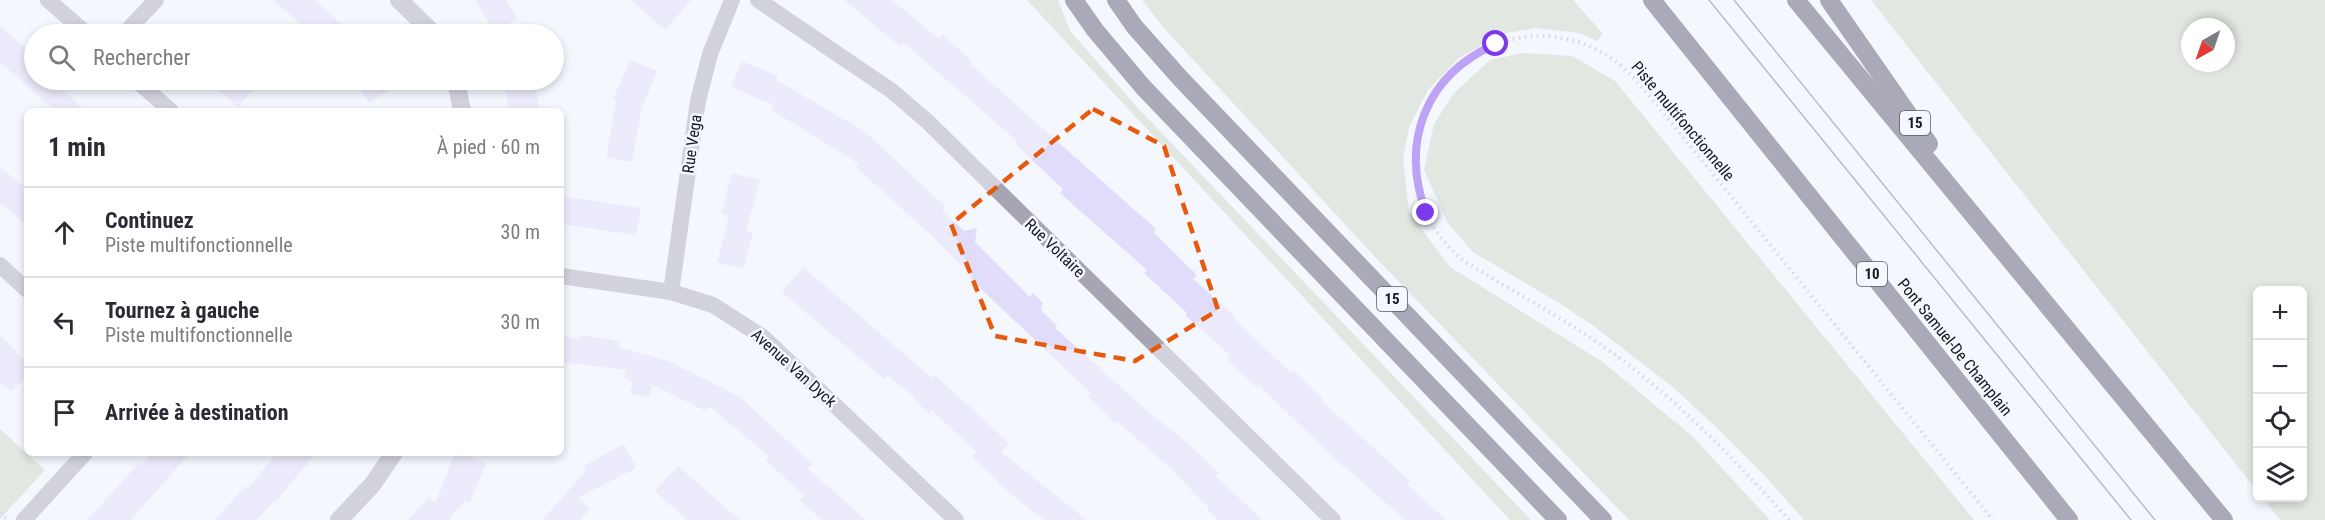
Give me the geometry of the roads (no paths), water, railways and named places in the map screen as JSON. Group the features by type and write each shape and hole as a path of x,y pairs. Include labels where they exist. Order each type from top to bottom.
{"highway":[{"path":"1074,0 1100,37 1143,87 1558,520"},
{"name":"15","path":"1116,0 1134,26 1180,78 1603,520"},
{"path":"1642,0 1676,31"},
{"name":"10","path":"1652,0 1676,31"},
{"path":"1796,0 2224,520"},
{"name":"15","path":"1829,0 2000,246"},
{"name":"Pont Samuel-De Champlain","path":"1676,31 2069,520"}],"street":[{"path":"48,0 76,24"},
{"path":"133,24 156,0"},
{"path":"399,0 424,24"},
{"name":"Rue Vega","path":"671,292 698,101 710,54 732,0"},
{"name":"Rue Voltaire","path":"758,0 892,91 928,123 1333,520"},
{"path":"147,90 168,108"},
{"path":"458,90 461,108"},
{"path":"0,265 24,287"},
{"name":"Avenue Van Dyck","path":"564,276 671,292 713,305 763,337 956,520"},
{"path":"24,520 82,456"},
{"path":"339,520 372,485 392,456"}],"tram line":[{"path":"1709,0 2131,520"},
{"path":"1734,0 2155,520"}]}
